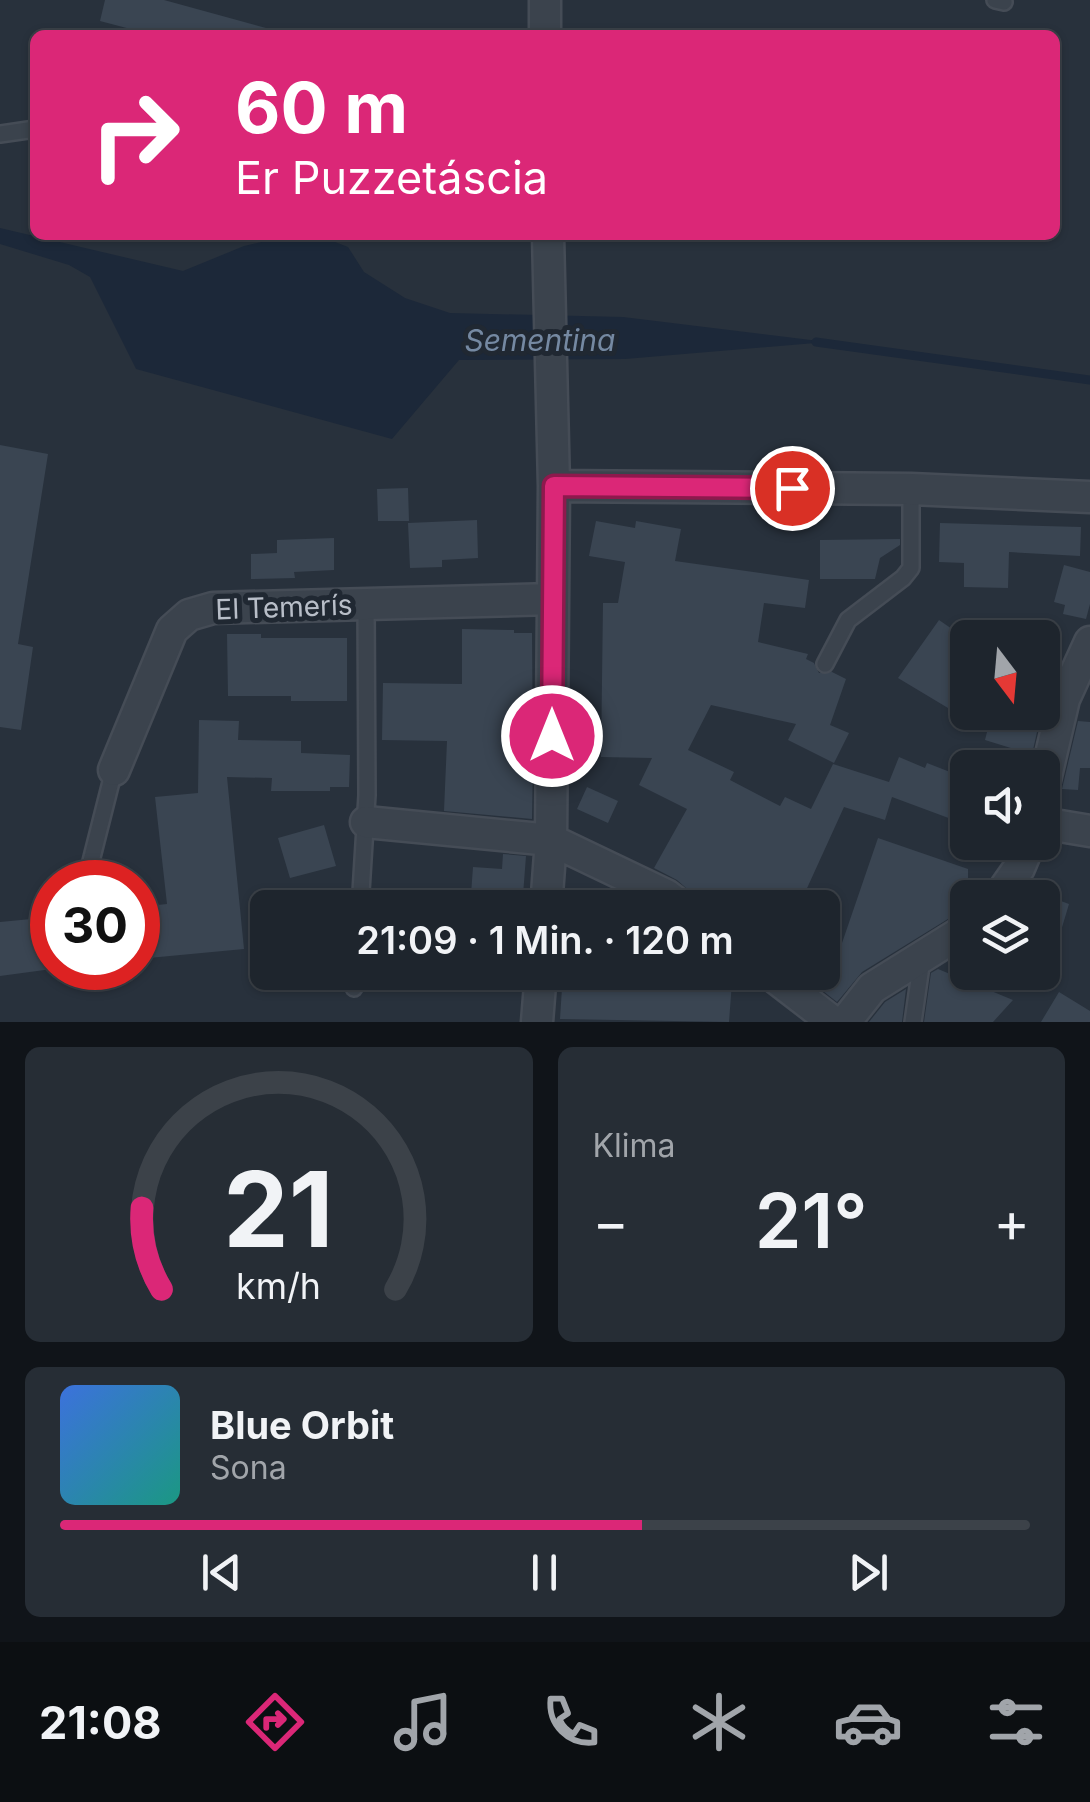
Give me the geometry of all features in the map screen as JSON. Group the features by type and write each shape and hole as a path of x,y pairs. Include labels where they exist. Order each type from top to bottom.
{"street":[{"path":"545,0 545,30"},
{"path":"547,890 554,486 548,240"},
{"path":"554,486 912,489 1090,497"},
{"name":"El Temerís","path":"114,770 168,638 188,615 213,608 553,599"},
{"path":"1052,750 1064,699 1090,642"},
{"path":"366,822 551,840 657,890"},
{"path":"1060,826 1090,830"},
{"path":"844,1022 872,988 950,939"},
{"path":"537,1022 540,990"},
{"path":"791,990 833,1022"}],"lane":[{"path":"0,134 30,130"},
{"path":"825,664 848,620 911,568 912,489"},
{"path":"361,890 366,822 366,604"},
{"path":"91,860 114,770"},
{"path":"913,1022 922,955"}],"water":[{"path":"0,228 30,235 30,240 51,240 183,271 270,240 330,240 348,247 364,272 405,298 450,313 623,317 827,342 625,359 459,360 392,439 136,369 90,277 69,265 0,244"}],"building":[{"path":"105,0 164,0 266,28 134,30 100,21"},
{"path":"0,445 48,454 18,644 33,647 21,730 0,727"},
{"path":"408,488 409,521 378,521 377,489"},
{"path":"477,520 478,558 442,560 442,567 410,568 408,523"},
{"path":"596,521 635,528 636,521 681,529 675,561 809,580 805,608 764,603 758,642 808,654 806,659 814,663 819,673 832,672 846,679 830,725 849,733 834,763 788,740 796,724 711,705 688,750 734,772 730,780 780,806 785,797 811,809 833,764 889,782 899,757 925,768 927,763 950,772 950,819 892,797 885,820 844,807 806,890 688,890 654,868 687,809 639,785 652,758 601,757 603,603 618,603 625,562 589,556"},
{"path":"940,523 1081,527 1080,556 1009,552 1008,588 964,587 964,563 939,562"},
{"path":"334,538 334,570 294,572 295,578 251,579 251,554 277,553 277,540"},
{"path":"900,539 900,545 880,558 875,579 820,579 820,540"},
{"path":"1064,565 1090,572 1086,619 1063,614 1065,605 1054,602"},
{"path":"939,620 950,628 950,709 898,678"},
{"path":"462,629 532,633 533,756 518,755 533,762 532,819 444,811 447,741 382,740 383,683 462,684"},
{"path":"227,634 347,638 347,701 228,696"},
{"path":"199,720 239,721 238,740 301,741 301,753 350,755 349,787 330,787 330,791 271,791 272,778 227,777 244,949 160,957 160,905 167,904 155,797 198,793"},
{"path":"1078,721 1090,722 1090,768 1080,768 1078,790 1062,789"},
{"path":"988,730 1037,730 1033,750 1017,750 985,740"},
{"path":"587,787 618,801 608,823 577,809"},
{"path":"324,825 336,866 290,878 278,838"},
{"path":"878,838 968,869 968,880 950,880 950,918 862,972 837,1002 822,990 840,990 842,943"},
{"path":"503,854 526,856 523,890 471,890 473,867 502,869"},
{"path":"1060,901 1069,904 1060,934"},
{"path":"30,919 30,972 0,976 0,922"},
{"path":"938,969 950,974 950,990 989,990 1013,1000 993,1022 924,1022 931,973"},
{"path":"906,989 902,1022 869,1022 885,1002"},
{"path":"562,990 731,990 729,1022 560,1019"},
{"path":"1059,992 1090,1011 1090,1022 1041,1022"}],"waterway":[{"name":"Sementina","path":"816,342 1090,380"}],"route":[{"path":"552,736 554,486 792,488"}]}
